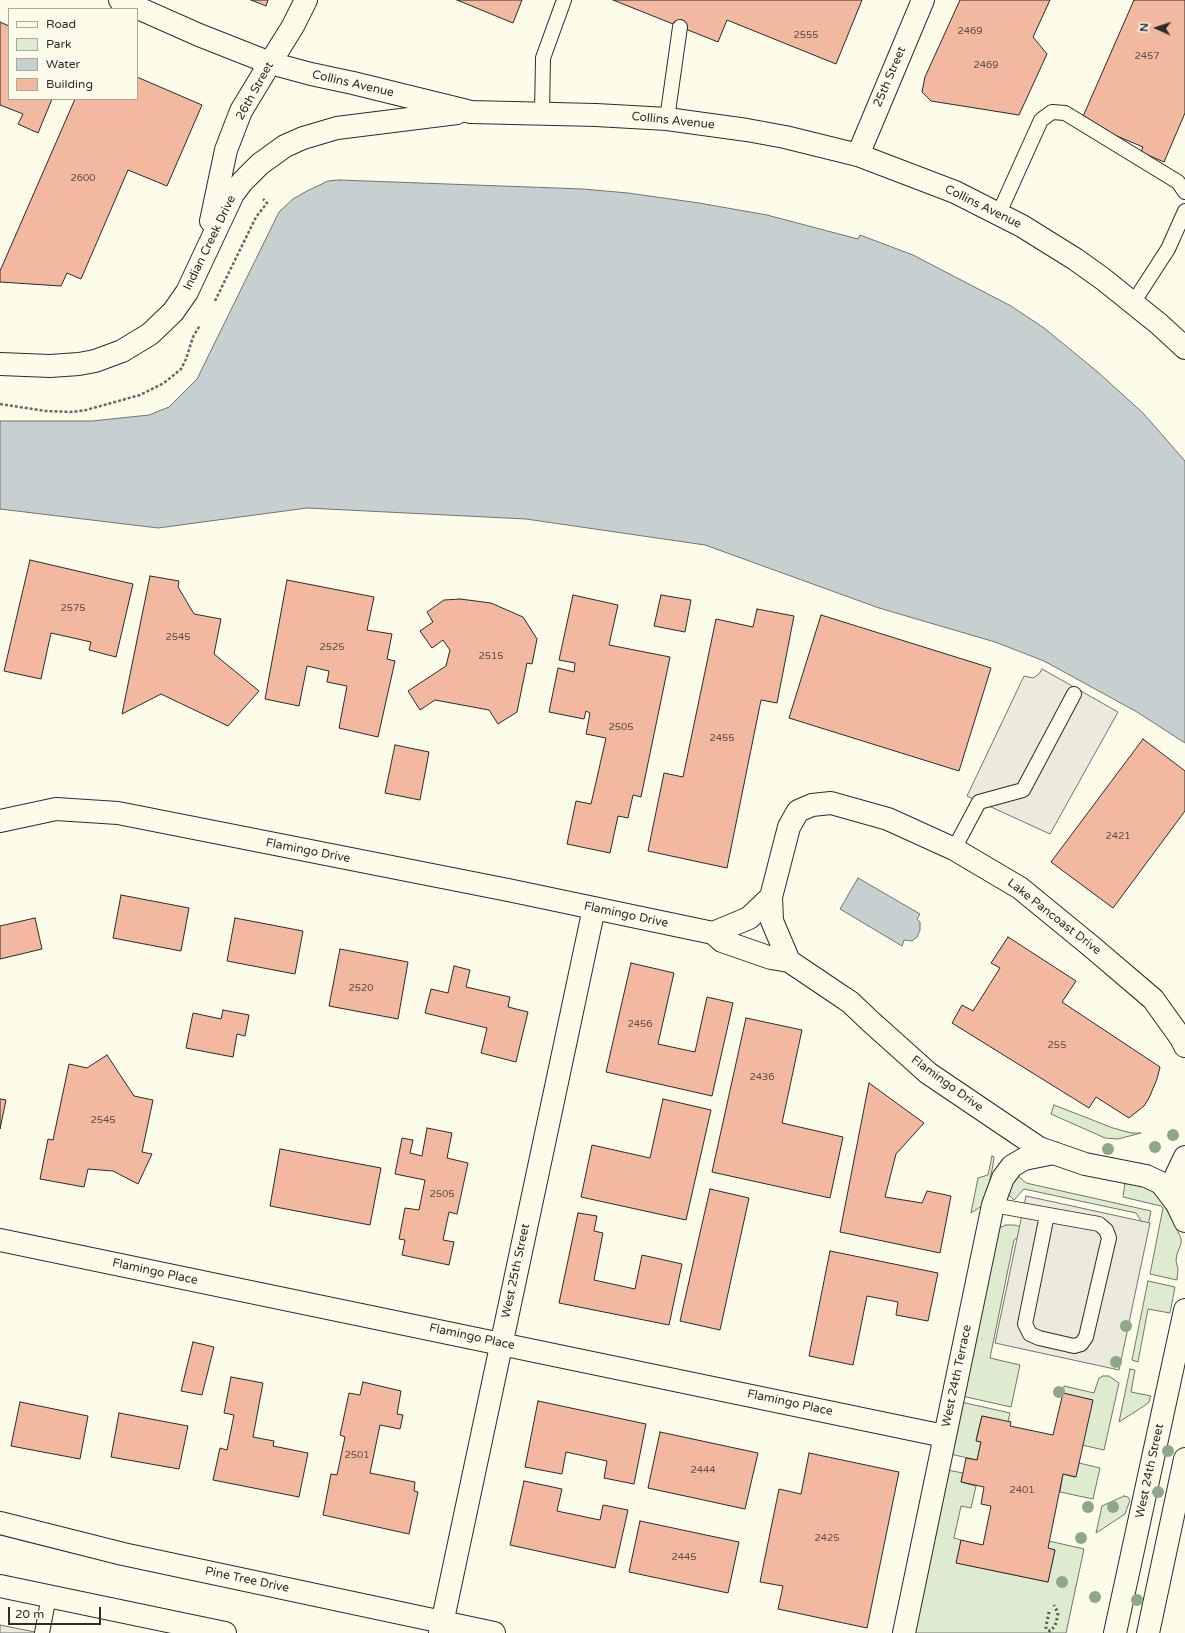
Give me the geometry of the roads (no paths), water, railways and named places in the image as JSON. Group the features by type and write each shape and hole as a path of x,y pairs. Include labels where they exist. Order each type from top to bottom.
{"street":[{"name":"Collins Avenue","path":"120,0 199,35 270,63 471,112 667,119 785,137 858,155 955,192 1022,226 1075,259 1159,324 1185,348"},
{"name":"26th Street","path":"203,259 226,150 241,111 293,26 306,0"},
{"name":"25th Street","path":"858,155 923,0"},
{"name":"Indian Creek Drive","path":"0,364 50,366 79,364 95,361 122,351 150,334 173,312 187,292 233,194 256,168 285,146 303,138 337,128 471,112"},
{"name":"Lake Pancoast Drive","path":"789,962 772,921 771,897 789,827 798,812 812,805 831,803 888,818 954,849 1020,888 1092,946 1153,999 1185,1046"},
{"name":"Flamingo Drive","path":"0,821 56,810 118,813 713,933 722,941 771,958 789,962 850,1002 928,1074 1039,1148 1085,1164 1146,1176 1161,1183 1181,1213"},
{"path":"713,933 748,918 771,897"},
{"name":"West 25th Street","path":"441,1628 594,908"},
{"name":"West 24th Terrace","path":"904,1633 993,1205 1003,1178 1012,1166 1024,1159 1054,1153"},
{"path":"1181,1213 1174,1186 1176,1176 1185,1157"},
{"name":"Flamingo Place","path":"0,1240 944,1436"},
{"name":"West 24th Street","path":"1115,1633 1185,1310"},
{"path":"1148,1633 1185,1459"},
{"name":"Pine Tree Drive","path":"0,1523 123,1554 441,1628 494,1633"},
{"path":"0,1586 225,1633"}],"lane":[{"path":"542,114 543,58 564,0"},
{"path":"667,119 680,27"},
{"path":"999,213 1041,120 1052,112 1065,113 1072,117 1178,182 1185,192"},
{"path":"1133,303 1168,249 1185,211"},
{"path":"954,849 979,802 1023,790 1074,694"},
{"path":"993,1205 1099,1224 1106,1230 1109,1238 1086,1337 1081,1344 1074,1346 1039,1338 1030,1334 1025,1324 1047,1215"},
{"path":"42,1633 49,1596"}],"water":[{"path":"339,180 583,189 628,193 699,203 767,215 858,239 860,235 913,255 1011,306 1044,328 1099,373 1143,413 1185,461 1185,743 1137,712 1044,661 995,642 879,608 705,545 526,519 307,508 158,528 0,509 0,421 92,421 149,415 169,407 197,379 279,212 293,199 307,191 328,181"},
{"path":"858,878 920,914 917,919 920,922 920,930 917,937 912,941 904,940 902,946 840,909"}]}
